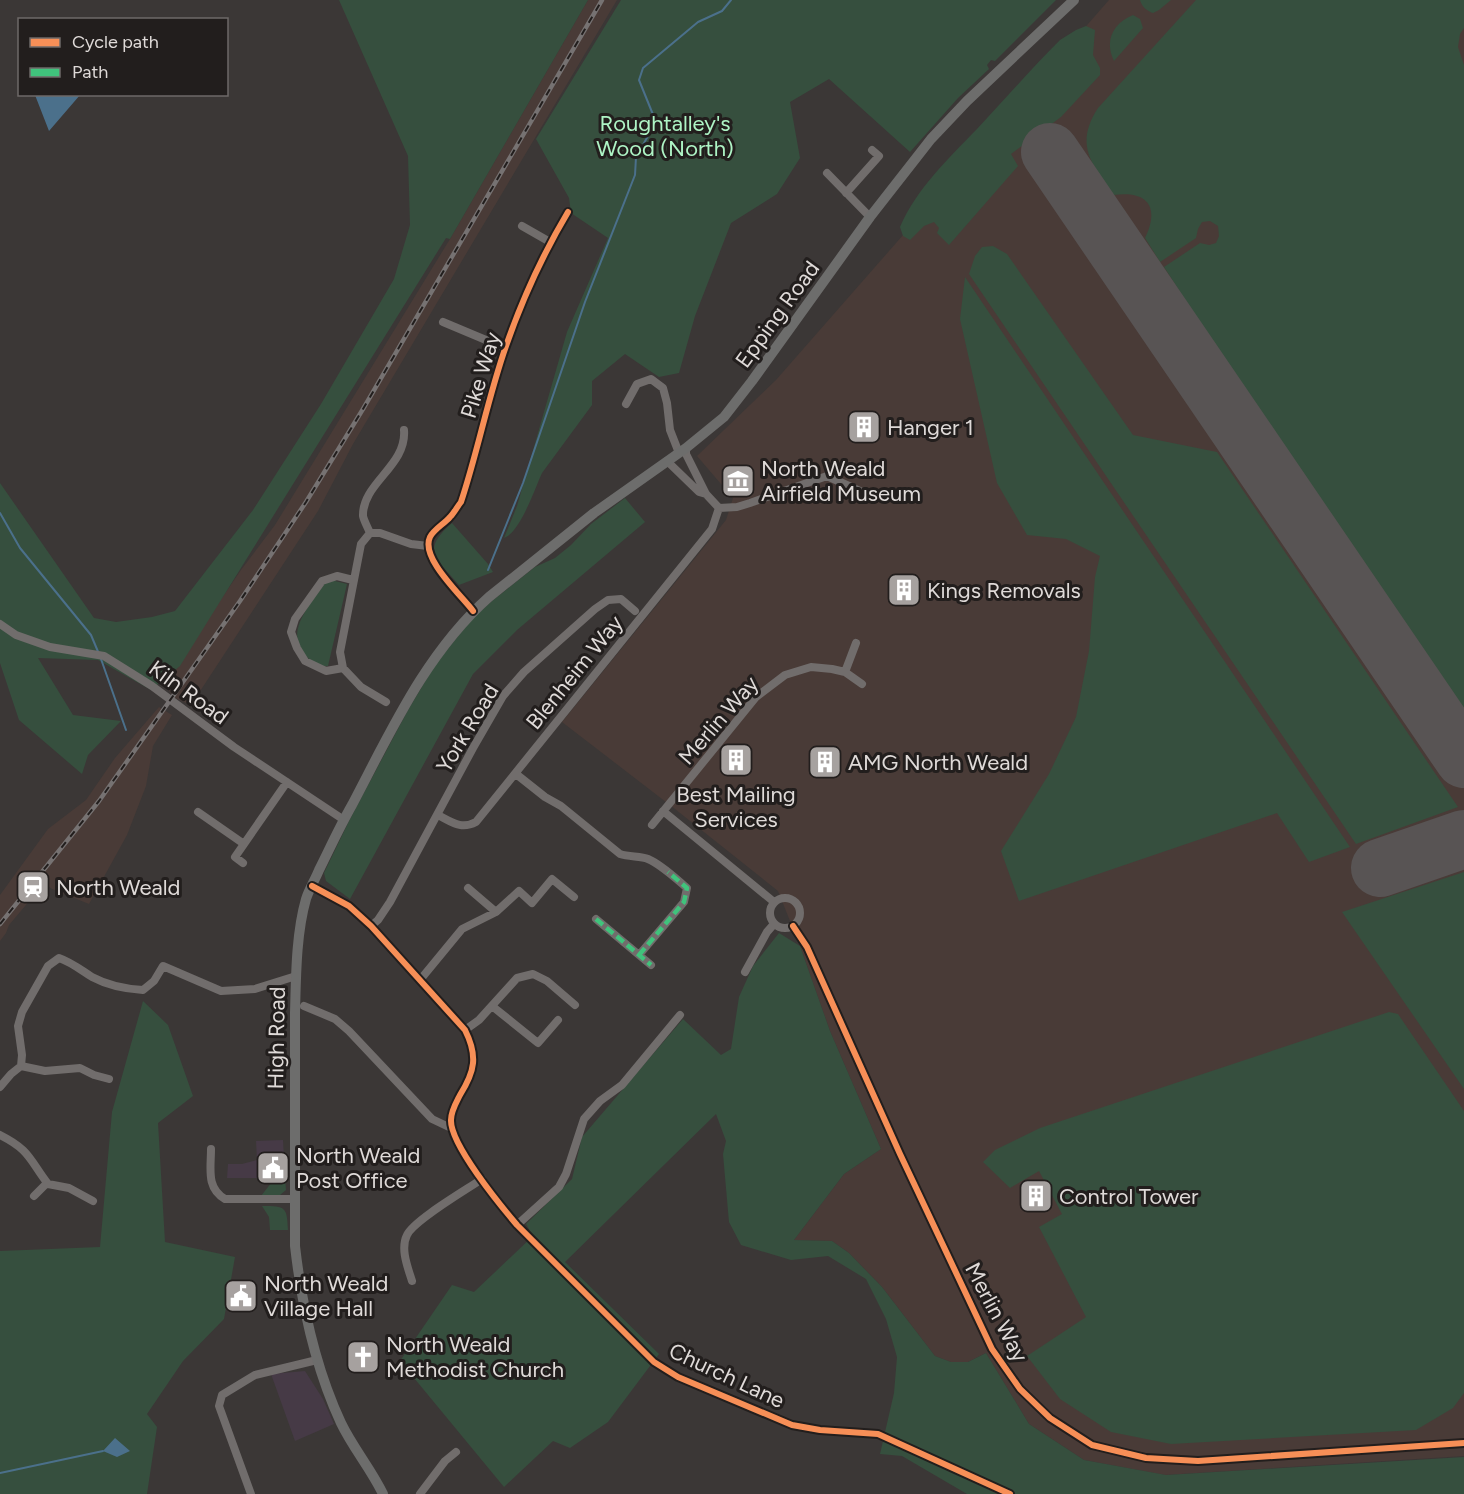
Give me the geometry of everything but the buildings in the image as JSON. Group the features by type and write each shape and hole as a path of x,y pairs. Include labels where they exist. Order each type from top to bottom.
{"main road":[{"name":"Epping Road","path":"473,610 579,524 706,434 734,406 870,217 938,131 1074,0"},
{"name":"High Road","path":"383,1494 342,1425 317,1360 299,1280 295,1246 294,1052 296,976 302,914 307,896 344,820 418,681 442,645 473,610"}],"street":[{"path":"846,193 879,156 872,150"},
{"path":"827,173 870,217"},
{"name":"Pike Way","path":"428,546 430,538 452,516 461,502 505,348 525,296 550,242 568,212"},
{"path":"522,226 550,242"},
{"name":"Pike Way","path":"443,322 505,348"},
{"path":"626,404 637,384 651,379 663,388 668,403 670,430 686,454 706,494 719,507 737,507 827,476 862,492"},
{"path":"370,533 363,517 366,500 402,451 405,430"},
{"path":"667,461 699,492 706,494"},
{"name":"Blenheim Way","path":"438,815 468,827 476,822 712,529 719,507"},
{"path":"370,533 380,533 411,544 428,546 429,555 437,567 473,610"},
{"path":"370,533 361,544 340,652 343,668 361,687 386,702"},
{"path":"343,668 326,671 305,661 291,632 295,619 322,581 337,576 354,580"},
{"name":"York Road","path":"371,926 390,902 491,716 524,672 608,600 621,599 635,611"},
{"name":"Kiln Road","path":"0,624 16,635 50,647 104,656 152,686 212,731 344,820"},
{"path":"845,672 856,643"},
{"name":"Merlin Way","path":"652,825 756,697 785,675 811,667 845,672 862,684"},
{"path":"516,774 545,797 561,806 620,854 632,858 646,858 687,888 684,902 639,955"},
{"path":"243,863 235,857 287,782"},
{"path":"663,811 774,902"},
{"path":"198,812 244,844"},
{"path":"420,980 462,929 496,912 519,891 532,903 552,879 574,897"},
{"path":"304,1006 335,1019 432,1119 451,1128 453,1108 471,1076 473,1046 465,1030 371,926 349,906 312,886"},
{"path":"468,888 496,912"},
{"path":"791,898 798,904 801,914 793,926 781,928 774,924 770,911 774,902 791,898"},
{"path":"596,919 651,965"},
{"path":"745,972 767,932 774,924"},
{"name":"Merlin Way","path":"793,926 807,947 905,1165 992,1349 1020,1389 1050,1418 1092,1444 1146,1458 1198,1461 1464,1443"},
{"path":"0,1087 21,1066 22,1055 18,1026 22,1012 48,966 59,957 94,978 127,989 143,990 154,981 163,966 221,991 255,989 296,976"},
{"path":"465,1030 479,1020 516,978 533,974 547,981 575,1005"},
{"path":"492,1006 538,1043 558,1020"},
{"path":"516,1225 559,1187 566,1174 584,1119 600,1101 622,1085 680,1015"},
{"path":"21,1066 45,1071 80,1068 109,1079"},
{"name":"Church Lane","path":"451,1128 456,1142 496,1201 516,1225 654,1362 678,1377 792,1425 820,1430 878,1434 1010,1494"},
{"path":"0,1135 18,1144 31,1158 47,1183 69,1188 93,1201"},
{"path":"211,1149 210,1181 215,1193 225,1199 296,1199"},
{"path":"412,1281 404,1252 407,1235 418,1222 482,1179"},
{"path":"34,1196 47,1183"},
{"path":"250,1494 219,1406 222,1395 255,1375 317,1360"},
{"path":"420,1494 445,1461 456,1452"}],"shaded area":[{"path":"588,0 617,0 353,444 318,511 191,705 175,698 166,687 165,681 241,570 275,525 450,239"},
{"path":"1109,0 1464,0 1464,1456 1165,1475 1084,1460 1029,1424 986,1353 968,1362 951,1362 935,1356 882,1287 849,1253 832,1241 794,1240 844,1174 881,1149 830,1031 778,891 562,722 726,520 733,498 697,456 776,380"},
{"path":"159,707 172,715 153,746 146,786 127,835 89,904 52,889 44,883 29,897 31,899 9,925 0,941 0,895 48,829 86,800 115,758"},
{"path":"283,1140 285,1178 227,1178 228,1164 242,1164 257,1160 256,1141"},
{"path":"305,1371 323,1399 334,1424 295,1441 271,1374"}],"green space":[{"path":"339,0 588,0 450,239 446,238 180,666 151,690 98,660 38,658 73,715 121,721 88,755 82,774 19,720 0,663 0,483 94,618 116,622 175,611 253,510 321,404 394,279 410,225 408,156"},
{"name":"Roughtalley's Wood (North)","path":"621,0 1056,0 995,61 991,60 987,65 989,69 958,98 910,152 829,79 790,102 800,158 777,194 731,223 695,316 679,373 659,377 625,354 592,381 592,405 542,473 516,528 504,538 517,506 567,332 608,238 571,213 569,198 536,139"},
{"path":"1140,0 1171,0 1153,13 1142,5"},
{"path":"1196,0 1464,0 1464,28 1460,34 1458,47 1464,65 1464,709 1164,267 1200,243 1209,245 1216,243 1219,236 1218,226 1210,221 1202,222 1196,238 1160,262 1145,238 1151,218 1148,203 1135,195 1113,195 1098,174 1089,154 1087,133 1098,108"},
{"path":"1133,15 1140,19 1143,28 1114,61 1110,46 1112,34 1120,23"},
{"path":"1086,26 1095,30 1093,55 1100,68 1100,75 1061,117 1011,154 1018,166 949,245 937,233 939,228 934,222 924,226 910,240 903,236 900,227 907,213 934,175 1060,40"},
{"path":"993,246 1007,254 1133,435 1217,452 1458,807 1356,844 969,274 975,256 982,247"},
{"path":"965,277 1350,847 1309,862 1277,813 1019,901 1001,851 1049,774 1076,717 1089,651 1095,577 1100,556 1066,539 1027,535 997,483 960,319"},
{"path":"625,498 645,522 517,630 473,674 350,899 326,881 324,873 408,710 435,665 471,620 492,601 535,567 555,558 591,524"},
{"path":"452,523 493,572 459,585 438,561 434,548 436,541"},
{"path":"331,580 347,584 328,666 325,666 307,657 300,648 297,638 301,619 325,583"},
{"path":"1464,872 1464,1089 1342,912"},
{"path":"779,933 800,946 830,1031 881,1149 844,1174 794,1240 832,1241 849,1253 882,1287 935,1356 951,1362 968,1362 986,1353 1029,1424 1084,1460 1166,1475 1464,1457 1464,1494 967,1494 902,1456 880,1454 894,1393 897,1357 886,1319 866,1279 828,1256 791,1260 741,1245 729,1222 723,1154 726,1141 716,1114 565,1262 659,1354 608,1422 570,1448 553,1441 504,1487 400,1361 452,1285 474,1292 533,1236 526,1224 572,1179 582,1137 683,1019 721,1055 731,1049 739,997 753,966"},
{"path":"143,1001 168,1025 193,1096 158,1123 165,1242 235,1257 224,1319 183,1361 147,1414 157,1427 147,1494 0,1494 0,1251 100,1247 112,1112"},
{"path":"1389,1012 1398,1014 1464,1111 1464,1393 1453,1408 1416,1430 1171,1444 1111,1432 1060,1399 1027,1356 1086,1317 1039,1227 1062,1214 1039,1171 1010,1188 983,1162 995,1150 1040,1128"},
{"path":"275,1178 285,1178 286,1190 280,1195 261,1196"},
{"path":"262,1206 284,1209 288,1230 270,1230 269,1217"}],"water":[{"path":"35,96 79,96 49,131"},
{"path":"115,1438 130,1451 117,1457 103,1451"}],"waterway":[{"path":"488,570 523,483 585,302 635,175 636,157 656,122 639,80 643,68 698,22 722,11 731,0"},
{"path":"0,513 20,548 91,635 99,654"},
{"path":"101,659 126,730"},
{"path":"0,1473 103,1451"}],"runway":[{"path":"1050,152 1464,759"},
{"path":"1380,868 1464,839"}],"railway":[{"path":"0,924 99,801 240,601 306,502 363,409 602,0"}],"marked path":[{"path":"639,955 684,902 687,888 668,872"},
{"path":"596,919 651,965"}],"cycle path":[{"path":"473,611 436,565 428,546 430,537 461,502 512,329 526,294 568,212"},
{"path":"312,886 349,906 371,926 465,1030 472,1048 473,1063 472,1071 451,1117 458,1144 477,1174 517,1225 654,1362 678,1377 792,1425 820,1430 878,1434 1010,1494"},
{"path":"793,926 807,947 900,1154 992,1349 1020,1389 1050,1418 1092,1445 1146,1458 1198,1461 1464,1443"}],"place":[{"name":"Hanger 1","path":"864,427"},
{"name":"North Weald Airfield Museum","path":"738,481"},
{"name":"Kings Removals","path":"904,590"},
{"name":"Best Mailing Services","path":"736,760"},
{"name":"AMG North Weald","path":"825,762"},
{"name":"North Weald","path":"33,887"},
{"name":"North Weald Post Office","path":"273,1168"},
{"name":"Control Tower","path":"1036,1196"},
{"name":"North Weald Village Hall","path":"241,1296"},
{"name":"North Weald Methodist Church","path":"363,1357"}]}
